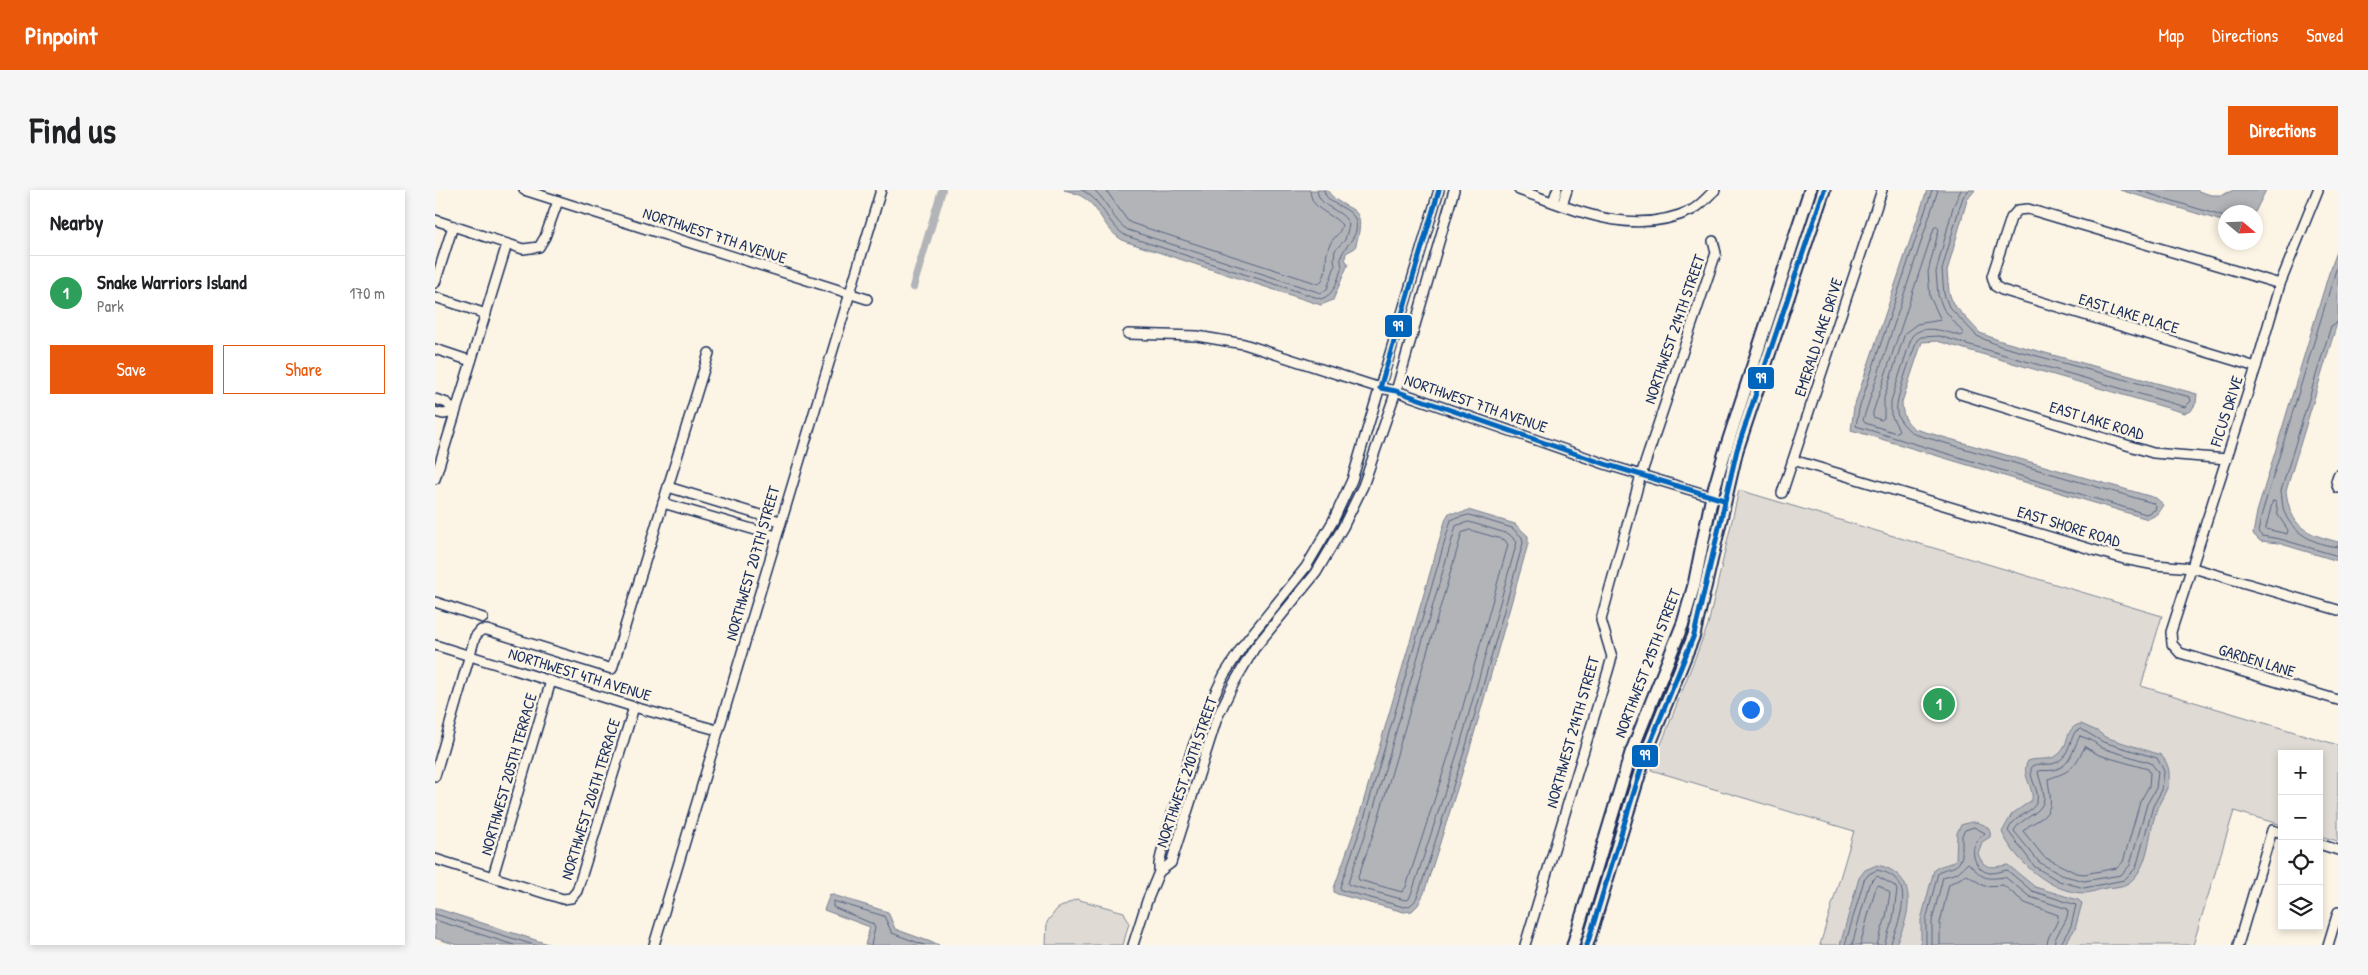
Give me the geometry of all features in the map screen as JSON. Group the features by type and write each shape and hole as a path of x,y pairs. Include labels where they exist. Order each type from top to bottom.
{"main road":[{"name":"NORTHWEST 215TH STREET","path":"1573,945 1631,753 1683,623 1694,585 1712,496 1810,190"},
{"name":"NORTHWEST 215TH STREET","path":"1587,945 1645,756 1694,635 1737,450 1824,190"}],"street":[{"name":"NORTHWEST 7TH AVENUE","path":"524,190 867,299"},
{"name":"NORTHWEST 207TH STREET","path":"654,945 839,323 881,190"},
{"name":"NORTHWEST 210TH STREET","path":"1133,945 1147,901 1159,872 1165,838 1191,752 1207,710 1224,675 1244,644 1307,567 1333,522 1352,480 1439,190"},
{"name":"NORTHWEST 210TH STREET","path":"1159,872 1171,863 1217,718 1234,683 1254,649 1316,572 1343,527 1363,486 1396,391 1454,190"},
{"path":"1519,190 1615,222 1662,221 1694,209 1715,190"},
{"path":"1557,190 1558,203"},
{"path":"1558,203 1567,190"},
{"name":"EMERALD LAKE DRIVE","path":"1782,493 1882,190"},
{"name":"FICUS DRIVE","path":"2171,644 2171,632 2256,367 2280,284 2318,190"},
{"path":"435,220 523,249 539,247 545,237 558,201"},
{"name":"EAST LAKE PLACE","path":"2256,367 2002,290 1995,286 1992,276 2011,218 2018,210 2028,209 2280,284"},
{"path":"435,283 453,226"},
{"name":"NORTHWEST 214TH STREET","path":"1525,945 1612,657 1601,620 1641,475 1717,253 1713,241"},
{"path":"435,479 438,459 455,412 507,244"},
{"path":"435,297 485,314"},
{"name":"NORTHWEST 7TH AVENUE","path":"1128,334 1197,336 1244,344 1380,388 1396,391 1641,475 1724,500"},
{"path":"435,349 471,361"},
{"path":"435,776 473,641 481,630 487,630 612,669 709,353"},
{"name":"EAST LAKE ROAD","path":"1960,394 2153,453 2227,459"},
{"path":"435,399 447,403 455,412"},
{"path":"435,412 443,414 455,412"},
{"name":"EAST SHORE ROAD","path":"1793,460 2125,559 2155,565 2193,568 2338,610"},
{"path":"2338,475 2336,482 2338,488"},
{"path":"668,487 780,521"},
{"path":"694,512 699,496"},
{"path":"711,517 716,502"},
{"path":"663,503 775,536"},
{"path":"435,595 435,601 483,618"},
{"name":"GARDEN LANE","path":"2171,644 2180,653 2338,700"},
{"name":"NORTHWEST 4TH AVENUE","path":"435,645 634,707 717,730"},
{"name":"NORTHWEST 205TH TERRACE","path":"493,876 551,681"},
{"name":"NORTHWEST 206TH TERRACE","path":"493,876 563,899 571,898 577,891 634,707"},
{"path":"2238,945 2272,830 2278,832"},
{"path":"2323,845 2338,850"},
{"path":"435,859 493,876"},
{"path":"2327,945 2338,912"}],"shaded area":[{"path":"1739,490 2162,616 2141,686 2338,745 2338,841 2323,837 2323,750 2278,750 2278,824 2234,811 2193,945 1820,945 1854,831 1651,770 1708,625"},
{"path":"1076,899 1124,912 1129,923 1123,945 1046,945 1047,922 1057,909"}],"water":[{"path":"1064,190 1327,190 1334,198 1354,210 1358,215 1360,222 1359,232 1355,248 1346,253 1345,259 1348,264 1333,300 1321,305 1124,241 1115,235 1093,205 1086,199"},
{"path":"1927,190 1975,190 1967,200 1947,271 1949,292 1953,304 1980,333 2001,341 2197,394 2196,403 2191,411 2185,413 1937,341 1922,342 1902,402 1903,414 1906,420 1915,429 2156,498 2164,505 2158,514 2148,519 1851,430 1854,407"},
{"path":"2120,190 2195,190 2211,195 2222,195 2234,190 2266,190 2258,205 2218,205 2218,220"},
{"path":"2338,249 2338,320 2286,491 2292,513 2301,527 2308,532 2338,542 2338,561 2278,543 2260,541 2253,534 2257,512 2329,273"},
{"path":"1468,510 1515,524 1528,536 1528,544 1470,748 1424,893 1418,905 1412,911 1404,912 1337,894 1334,892 1334,888 1358,820 1446,518 1449,513 1462,513"},
{"path":"2081,724 2105,737 2161,755 2168,766 2169,772 2167,787 2155,816 2146,856 2137,874 2131,881 2122,886 2084,893 2059,888 2035,873 2016,854 2002,832 2012,814 2032,800 2026,775 2028,761 2048,759 2059,754 2065,746 2069,732"},
{"path":"1971,822 1987,827 1990,833 1990,837 1982,842 1978,853 1983,863 1993,867 2008,865 2035,887 2078,900 2082,903 2075,929 2064,945 1921,945 1921,920 1934,870 1956,860 1957,833 1961,825"},
{"path":"1877,865 1891,870 1900,877 1906,887 1908,909 1901,934 1895,945 1840,945 1859,878 1865,870"},
{"path":"830,894 888,912 895,929 939,945 865,945 870,927 824,910"},
{"path":"435,908 551,945 457,945 435,938"}],"waterway":[{"path":"913,287 942,190"}],"transit line":[{"name":"99","path":"1439,190 1380,388 1396,391 1608,465 1724,500"},
{"name":"99","path":"1587,945 1645,756 1694,635 1737,450 1824,190"}],"place":[{"name":"Snake Warriors Island","path":"1939,704"}]}
